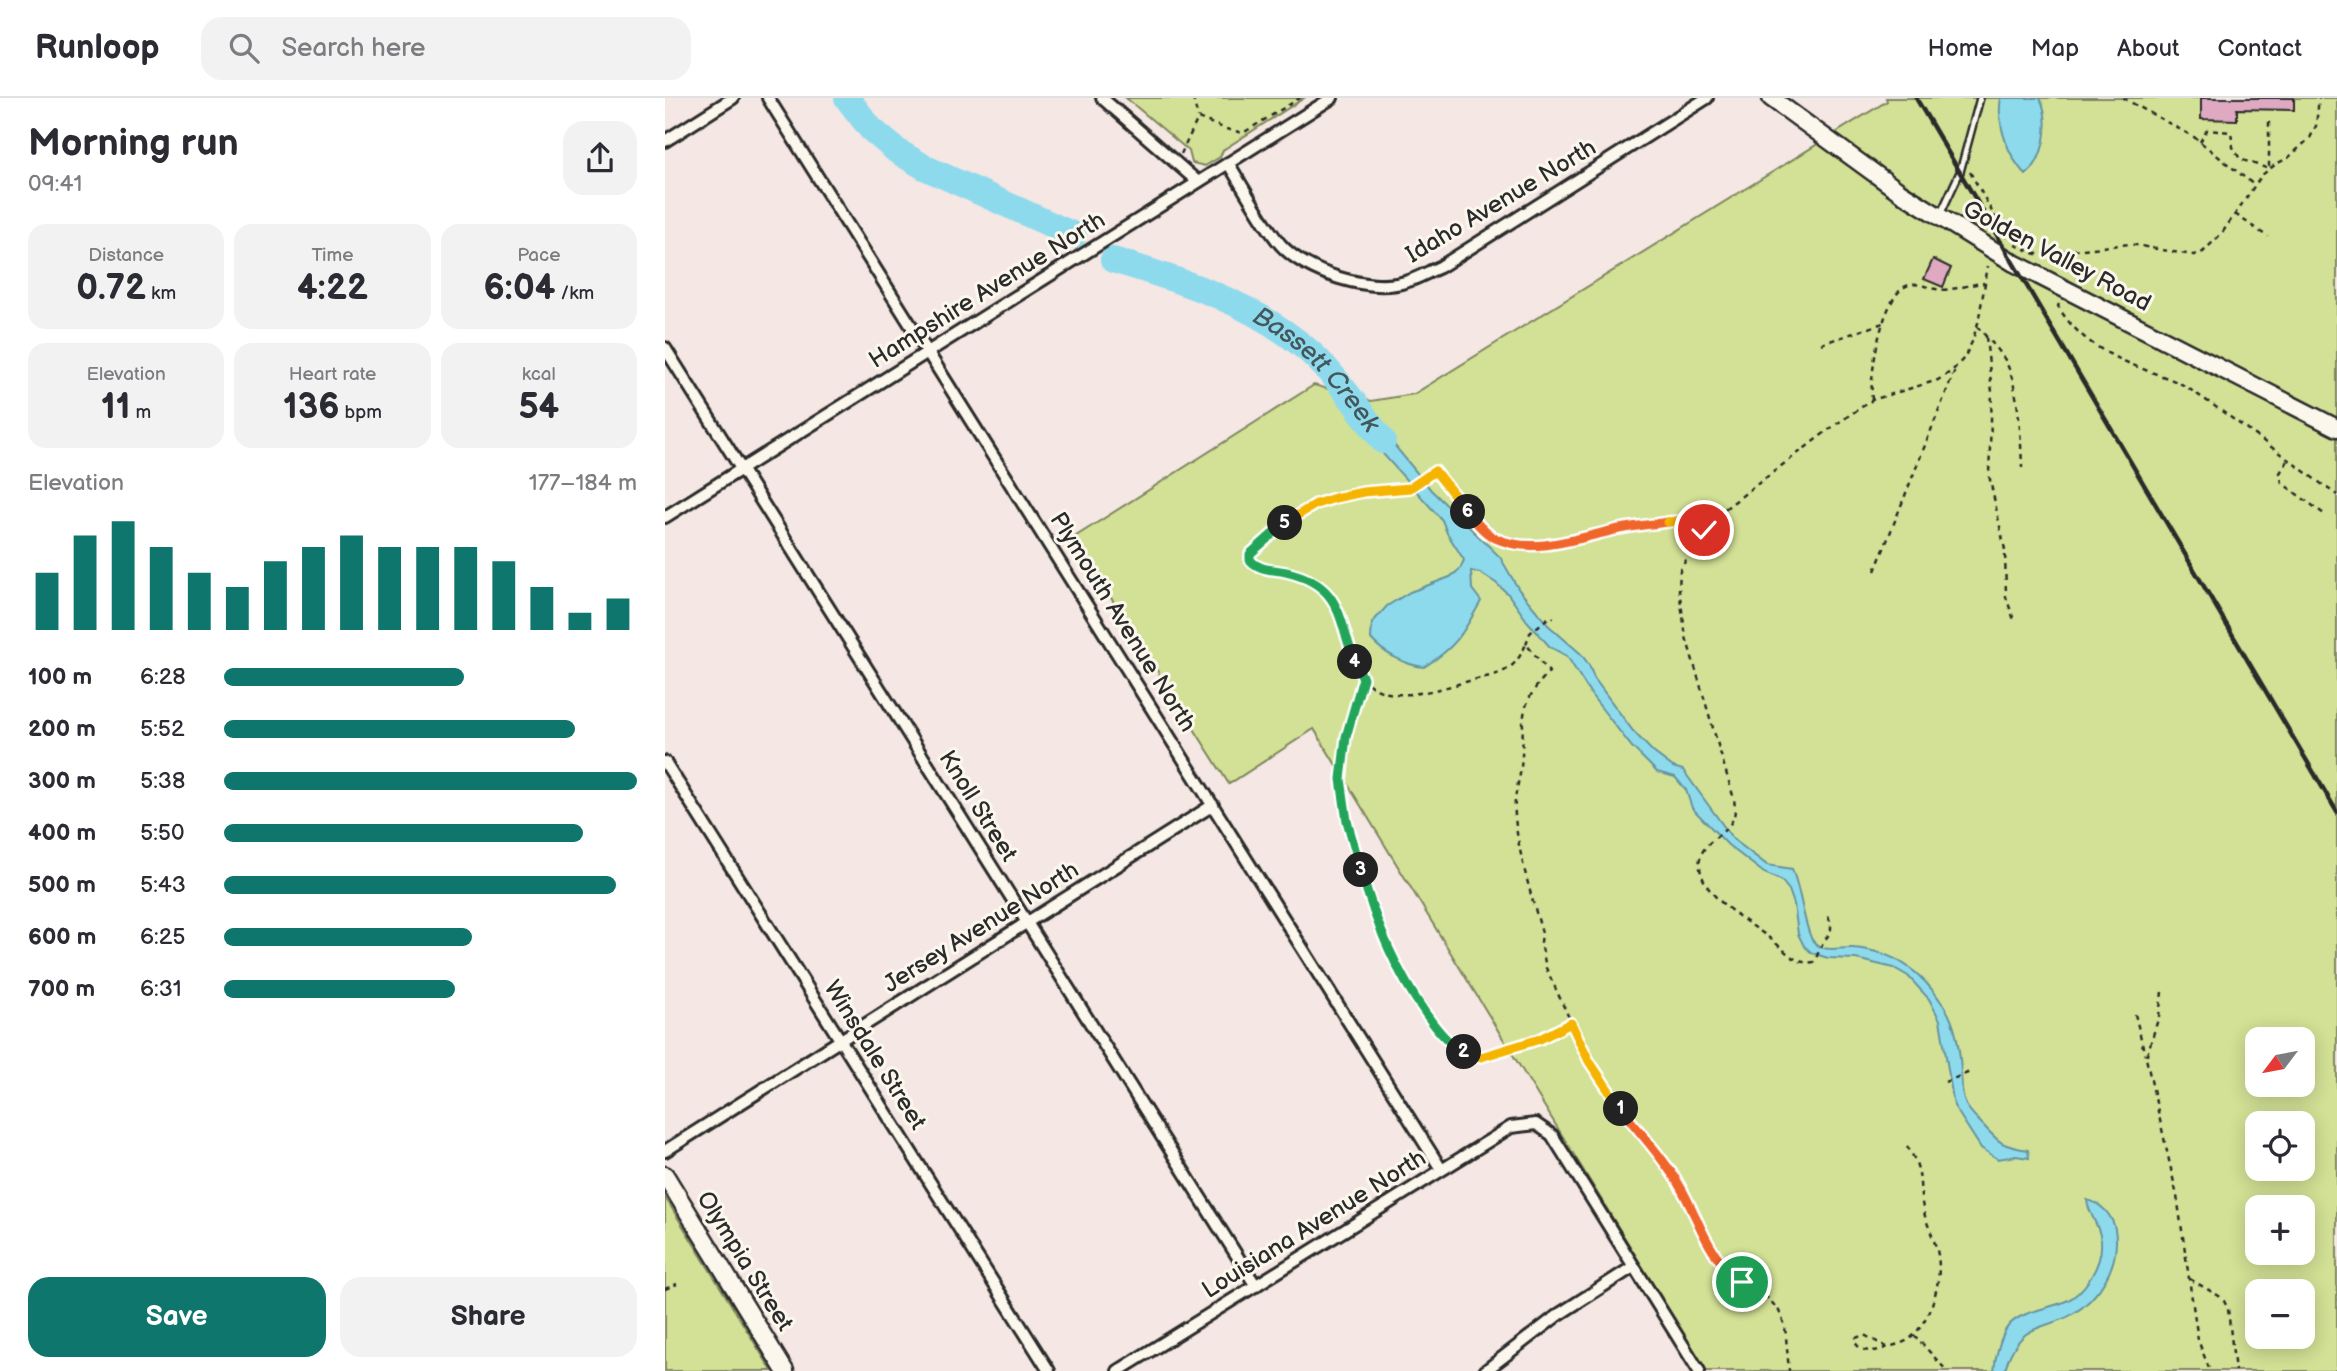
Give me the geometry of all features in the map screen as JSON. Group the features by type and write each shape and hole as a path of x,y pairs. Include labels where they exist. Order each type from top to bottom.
{"street":[{"path":"665,141 733,98"},
{"name":"Plymouth Avenue North","path":"768,98 1441,1169"},
{"path":"1102,98 1198,182"},
{"name":"Hampshire Avenue North","path":"665,517 1332,98"},
{"name":"Idaho Avenue North","path":"1228,163 1280,244 1298,261 1350,281 1377,285 1403,283 1440,267 1707,98"},
{"name":"Golden Valley Road","path":"1771,98 1790,104 1939,218 2014,263 2337,428"},
{"name":"Knoll Street","path":"665,348 1256,1286"},
{"name":"Winsdale Street","path":"665,762 1049,1371"},
{"name":"Jersey Avenue North","path":"665,1151 1213,805"},
{"name":"Louisiana Avenue North","path":"1118,1371 1511,1127 1536,1124 1552,1135 1633,1267"},
{"name":"Olympia Street","path":"665,1175 785,1371"},
{"path":"1485,1371 1558,1315 1633,1267 1699,1371"}],"lane":[{"path":"1939,218 1963,160 1980,98"}],"path":[{"path":"1176,163 1198,118 1193,98"},
{"path":"1198,118 1226,130 1243,133 1300,98"},
{"path":"2123,98 2200,142 2254,185"},
{"path":"1963,160 2009,242 2036,254 2130,244 2194,255 2212,245 2254,185 2269,169 2288,158 2311,138 2316,126 2319,98"},
{"path":"2269,117 2269,169"},
{"path":"2200,142 2207,130 2231,132 2233,147 2240,159 2269,169"},
{"path":"2235,214 2267,237"},
{"path":"1828,916 1831,935 1824,942 1817,958 1811,963 1793,958 1768,936 1735,914 1713,893 1700,868 1700,858 1705,847 1731,822 1735,813 1734,799 1686,637 1679,590 1680,570 1709,521 1835,425 1871,400 1937,380 1956,366 1964,358 1977,326 1988,266"},
{"path":"1871,400 1870,386 1883,323 1903,287 1911,284 1947,289 1985,283"},
{"path":"2065,289 2058,306 2083,337 2114,358 2180,384 2337,495"},
{"path":"1821,344 1883,323"},
{"path":"1977,326 2004,357 2008,367 2017,409 2022,468"},
{"path":"1986,337 1992,391 1989,475 2005,550 2006,597 2014,620"},
{"path":"1875,571 1956,366"},
{"path":"2288,460 2280,473 2282,483 2324,514"},
{"path":"1554,618 1549,617 1530,633 1521,657 1511,669 1499,675 1480,677 1434,692 1406,695 1389,692 1371,686 1363,678 1342,620 1325,589 1316,582 1293,574 1256,566 1250,560 1250,554 1285,524 1316,504 1363,492 1410,488 1435,471 1477,523 1494,537 1513,544 1537,545 1682,520 1709,521"},
{"path":"1526,644 1549,672 1534,688 1526,703 1521,731 1521,768 1515,802 1518,829 1542,933 1546,968 1589,1061 1617,1104 1675,1178 1715,1256 1726,1270 1769,1299 1779,1311 1785,1326 1790,1371"},
{"path":"1363,678 1346,737 1341,779 1347,821 1374,917 1390,956 1410,992 1437,1030 1457,1049 1470,1055 1481,1057 1540,1039 1571,1023"},
{"path":"2146,1058 2159,1016 2162,992"},
{"path":"2134,1014 2177,1196 2198,1340 2210,1371"},
{"path":"1945,1082 1970,1072"},
{"path":"1887,1347 1864,1335 1856,1338 1855,1342 1860,1349 1871,1352 1898,1345 1914,1335 1932,1301 1938,1279 1938,1258 1923,1209 1918,1164 1907,1146"},
{"path":"2190,1279 2224,1301 2228,1309 2235,1371"},
{"path":"665,1289 677,1284"},
{"path":"1914,1335 1947,1371"}],"green space":[{"path":"1126,98 1304,98 1223,150 1220,157 1205,166 1192,163 1189,151"},
{"path":"1886,98 2337,98 2337,1371 1706,1371 1314,729 1229,784 1073,538 1314,385 1371,401 1414,394 1887,101"},
{"path":"665,1197 772,1371 665,1371"}],"water":[{"path":"2001,98 2040,98 2043,107 2045,128 2042,149 2033,168 2026,175 2014,159 2005,139 2000,118"},
{"path":"1372,408 1390,440 1431,490 1500,557 1519,590 1548,625 1581,654 1594,678 1633,731 1653,752 1673,767 1683,770 1733,839 1767,865 1792,869 1807,928 1813,941 1827,949 1853,948 1882,954 1906,965 1926,983 1944,1006 1954,1029 1966,1105 1998,1140 2028,1150 2029,1158 2016,1156 1998,1159 1981,1148 1954,1106 1940,1020 1929,999 1908,976 1894,968 1856,959 1828,958 1812,953 1804,946 1798,934 1794,904 1789,890 1781,880 1764,873 1728,845 1692,808 1686,790 1675,777 1657,772 1632,747 1592,696 1567,656 1550,647 1496,583 1471,571 1472,589 1481,601 1458,639 1424,667 1395,658 1371,639 1372,623 1387,606 1410,592 1450,577 1460,569 1464,560 1442,520 1383,454 1357,415"},
{"path":"2087,1200 2105,1210 2115,1229 2115,1255 2106,1279 2091,1299 2071,1315 2026,1334 2012,1351 2005,1371 1994,1371 1999,1347 2009,1325 2028,1313 2072,1298 2096,1268 2101,1241"}],"building":[{"path":"2201,98 2294,98 2294,110 2237,109 2237,120 2201,119"},
{"path":"1933,259 1951,268 1943,287 1924,279"}],"waterway":[{"name":"Bassett Creek","path":"847,98 871,129 897,151 926,168 1074,235"},
{"name":"Bassett Creek","path":"1113,260 1192,285 1266,320 1311,353 1349,395 1383,441"}],"railway":[{"path":"1916,98 2337,812"}],"route":[{"path":"1704,530 1709,521 1693,519 1537,545 1513,544 1494,537 1477,523 1435,471 1410,488 1363,492 1316,504 1294,517 1257,547 1250,554 1250,560 1264,569 1278,570 1316,582 1332,599 1342,620 1363,678 1346,737 1341,779 1347,821 1374,917 1390,956 1410,992 1437,1030 1457,1049 1470,1055 1481,1057 1540,1039 1571,1023 1589,1061 1617,1104 1675,1178 1715,1256 1726,1270 1742,1282"}]}
